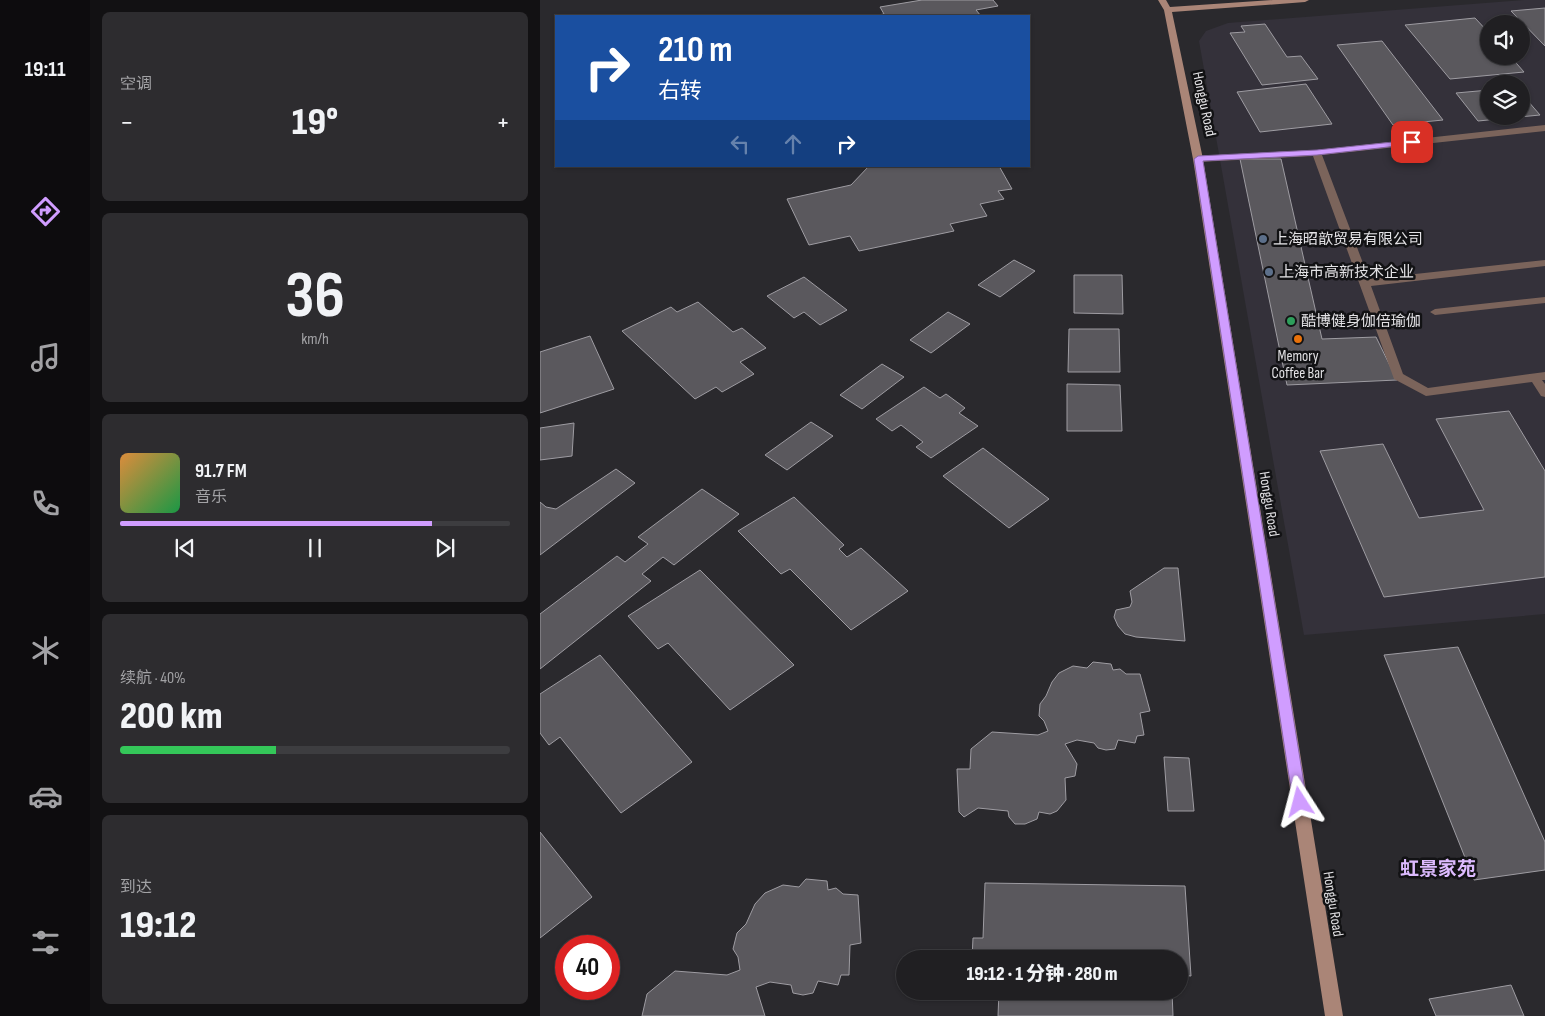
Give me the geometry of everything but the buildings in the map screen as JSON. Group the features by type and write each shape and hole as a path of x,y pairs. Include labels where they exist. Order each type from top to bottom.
{"street":[{"path":"1165,5 1305,0"},
{"name":"Honggu Road","path":"1165,5 1198,159 1334,1016"}],"lane":[{"path":"1198,159 1317,152 1545,128"},
{"path":"1317,152 1398,376 1426,392 1540,377 1545,393"},
{"path":"1365,283 1545,263"},
{"path":"1435,312 1545,300"}],"shaded area":[{"path":"1524,0 1545,0 1545,614 1304,635 1199,41 1206,31 1228,23"}],"place":[{"name":"上海昭歆贸易有限公司","path":"1263,239"},
{"name":"上海市高新技术企业","path":"1269,272"},
{"name":"酷博健身伽倍瑜伽","path":"1291,321"},
{"name":"Memory Coffee Bar","path":"1298,339"}],"district":[{"name":"虹景家苑","path":"1438,869"}],"route":[{"path":"1300,802 1198,159 1317,152 1412,142"}]}
